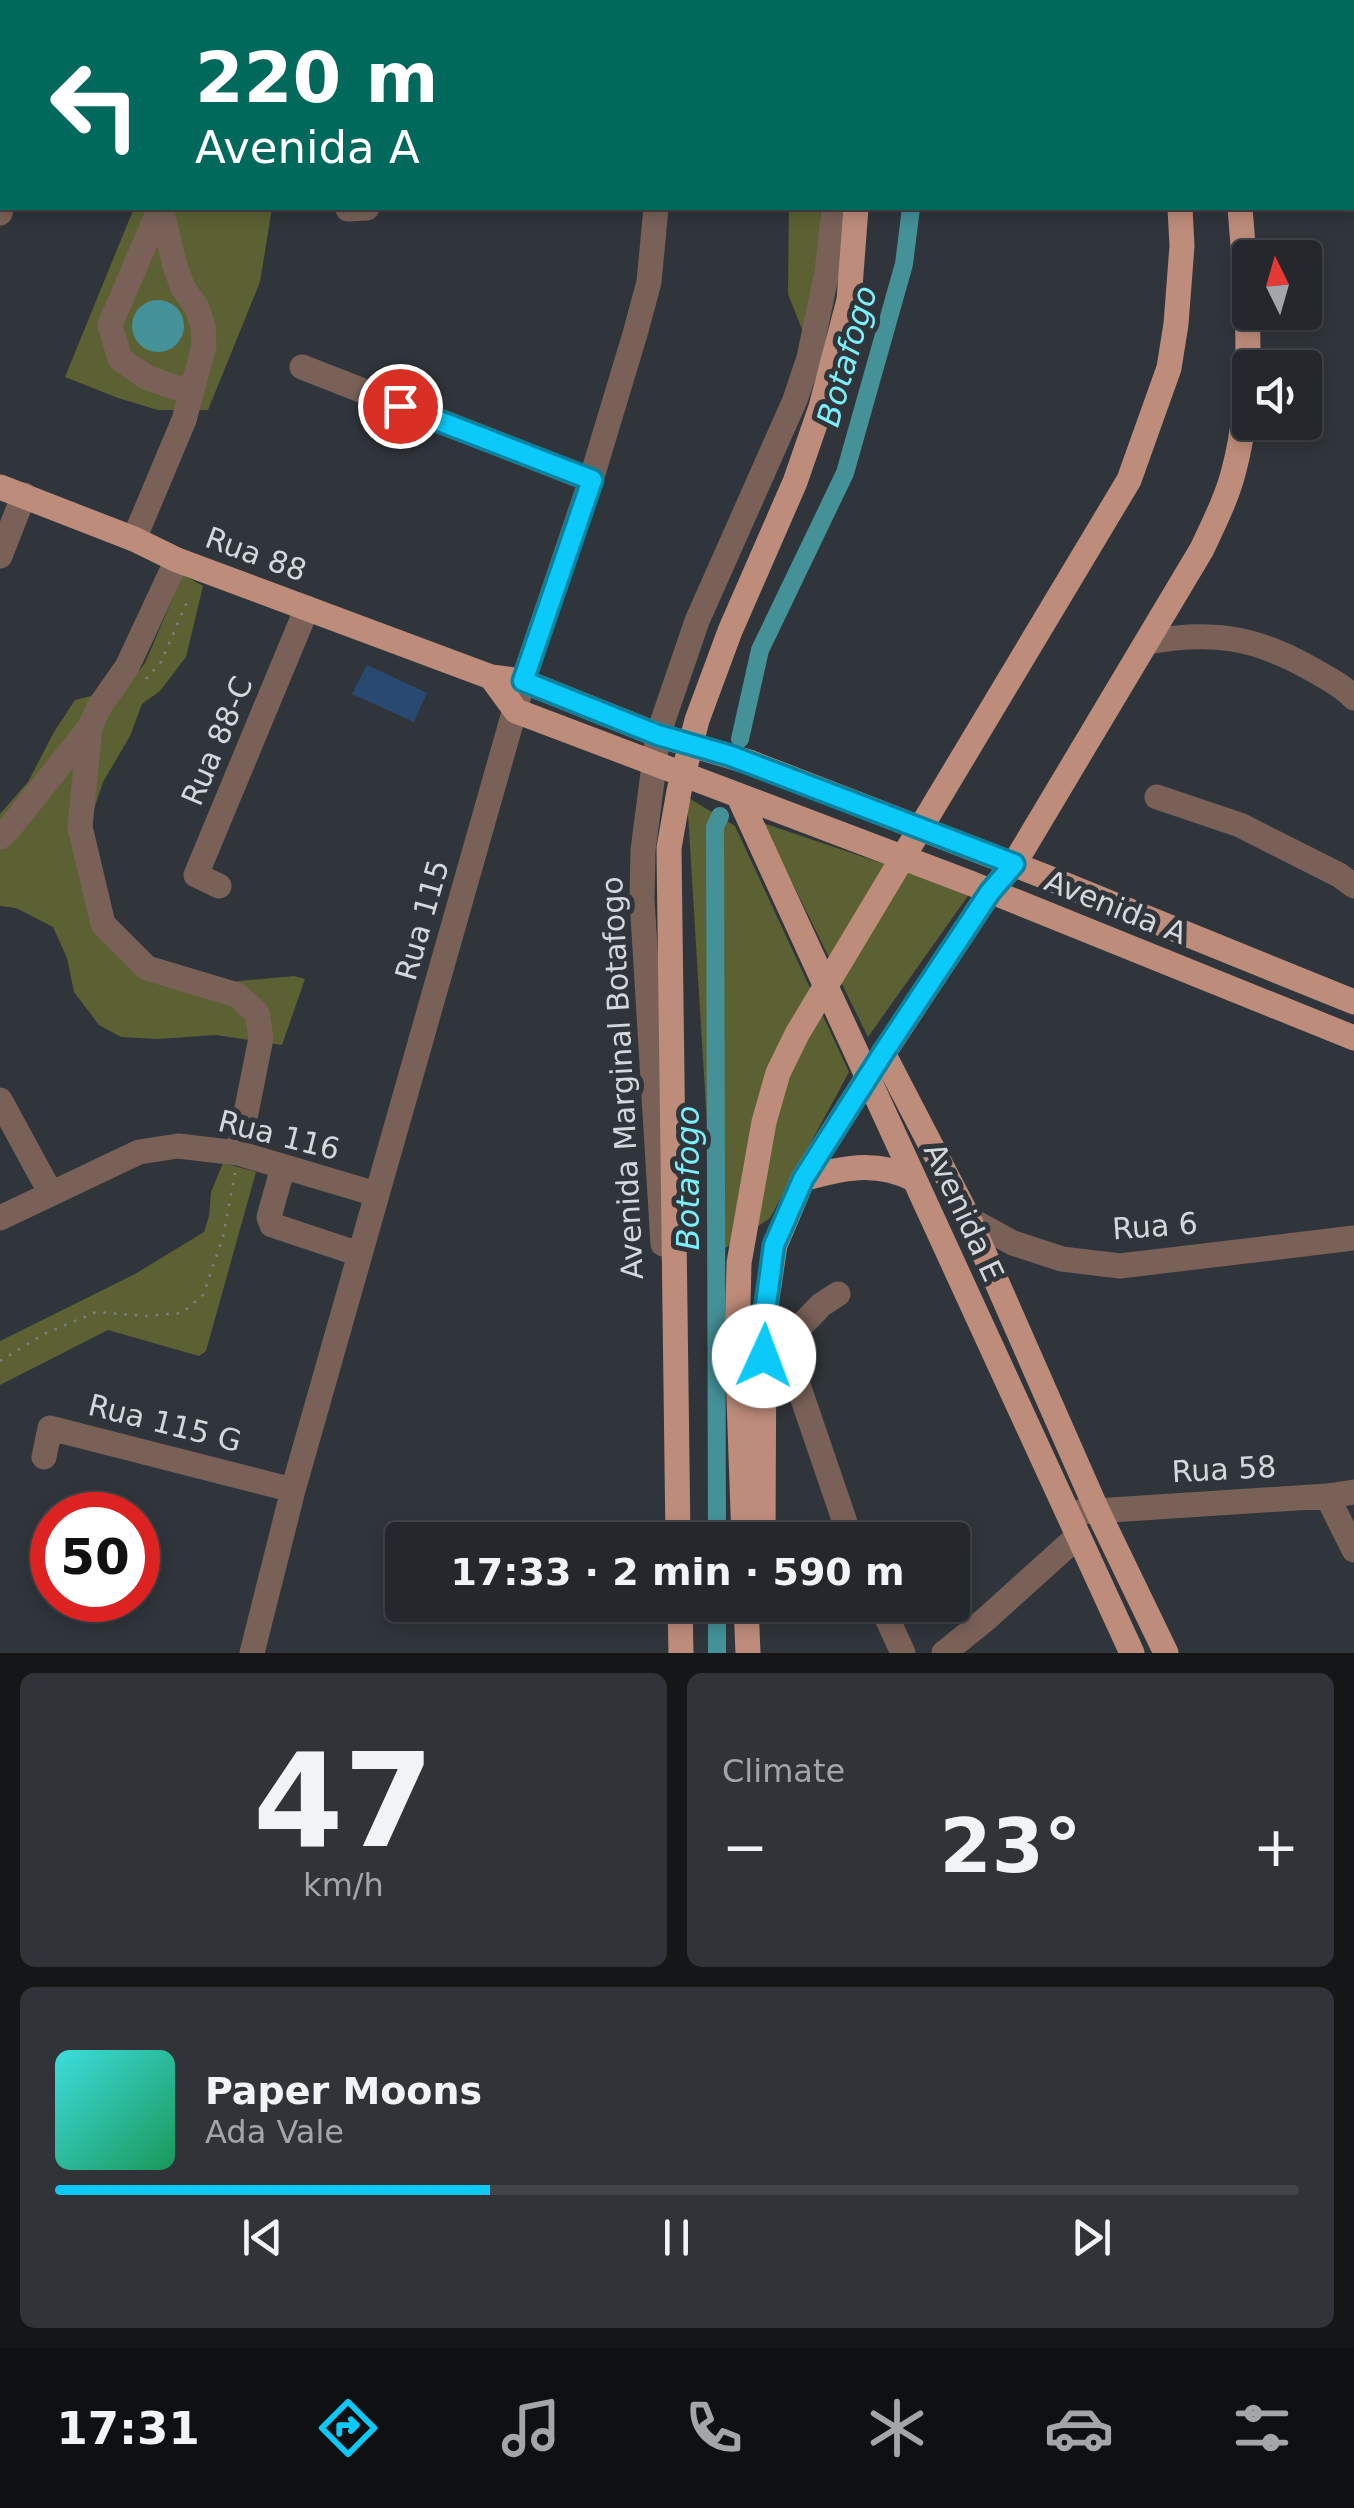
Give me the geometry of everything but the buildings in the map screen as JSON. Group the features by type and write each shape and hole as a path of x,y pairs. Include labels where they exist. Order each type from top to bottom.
{"main road":[{"name":"Avenida Marginal Botafogo","path":"678,1522 669,848 698,720 730,631 795,482 821,406 848,300 856,210"},
{"path":"743,1522 737,1343 739,1264 764,1122 778,1073 796,1034 1129,480 1168,368 1182,246 1180,210"},
{"path":"763,1522 764,1319 774,1245 803,1179 990,892 1014,864 1215,522 1234,470 1247,387 1240,210"},
{"name":"Rua 88","path":"12,491 134,538 177,560 491,677 523,681"},
{"path":"491,677 516,711"},
{"name":"Avenida A","path":"523,681 658,735 731,756 1014,864 1354,1002"},
{"name":"Avenida A","path":"516,711 990,892 1354,1038"},
{"name":"Avenida E","path":"739,797 1132,1653"},
{"name":"Avenida E","path":"883,1053 969,1219 1166,1653"},
{"path":"803,1179 866,1166 897,1171 913,1180"},
{"path":"681,1622 682,1653"}],"street":[{"path":"159,210 110,325 120,359 146,377 191,393"},
{"path":"134,538 184,420 204,346 203,326 175,266 161,210"},
{"name":"Rua 115","path":"252,1653 292,1490 523,681 592,480 649,282 656,210"},
{"name":"Avenida Marginal Botafogo","path":"676,1438 642,899 643,850 658,735 697,622 796,400 809,358 834,210"},
{"path":"302,367 592,480"},
{"path":"0,556 12,491"},
{"path":"0,836 90,727 127,667 177,560"},
{"name":"Rua 88-C","path":"220,886 196,875 307,608"},
{"path":"1147,642 1176,637 1230,637 1265,646 1296,660 1354,698"},
{"path":"90,727 80,827 103,924 147,968 237,996 257,1013 261,1038 238,1153"},
{"path":"1157,797 1240,825 1354,886"},
{"path":"0,1100 50,1192"},
{"name":"Rua 116","path":"0,1218 140,1152 178,1146 238,1153 376,1194"},
{"path":"283,1167 269,1217 272,1225 359,1254"},
{"name":"Rua 6","path":"969,1219 1013,1243 1062,1259 1120,1266 1354,1238"},
{"path":"838,1294 821,1305 798,1330 793,1370 844,1522"},
{"name":"Rua 115 G","path":"44,1457 50,1428 292,1490"},
{"name":"Rua 58","path":"1073,1525 1098,1510 1354,1492"},
{"path":"1327,1496 1354,1550"},
{"path":"944,1653 986,1619 1073,1525"},
{"path":"888,1622 903,1653"}],"path":[{"path":"0,1361 44,1334 96,1312 145,1316 182,1313 203,1295 223,1237 238,1153"}],"green space":[{"path":"133,210 272,210 260,282 208,410 158,410 65,377"},
{"path":"789,210 821,210 803,332 788,294"},
{"path":"183,575 203,586 186,657 160,691 142,704 130,736 103,782 89,824 115,936 184,974 218,983 294,976 305,979 282,1045 216,1035 121,1037 99,1025 74,992 67,958 53,927 16,908 0,906 0,814 28,782 75,700 127,687 145,663"},
{"path":"687,797 735,826 849,1072 770,1218 715,1255"},
{"path":"763,823 970,893 868,1037"},
{"path":"223,1163 256,1172 206,1351 199,1356 108,1330 0,1385 0,1341 135,1274 204,1232 211,1192"}],"water":[{"path":"158,300 176,308 184,326 176,344 158,352 140,344 132,326 140,308"}],"waterway":[{"name":"Botafogo","path":"740,739 760,650 845,473 904,264 911,210"},
{"name":"Botafogo","path":"717,1522 715,827 720,816"},
{"name":"Botafogo","path":"717,1622 717,1653"}],"route":[{"path":"400,406 592,480 523,681 658,735 731,756 1014,864 990,892 803,1179 774,1245 764,1319 764,1356"}]}
